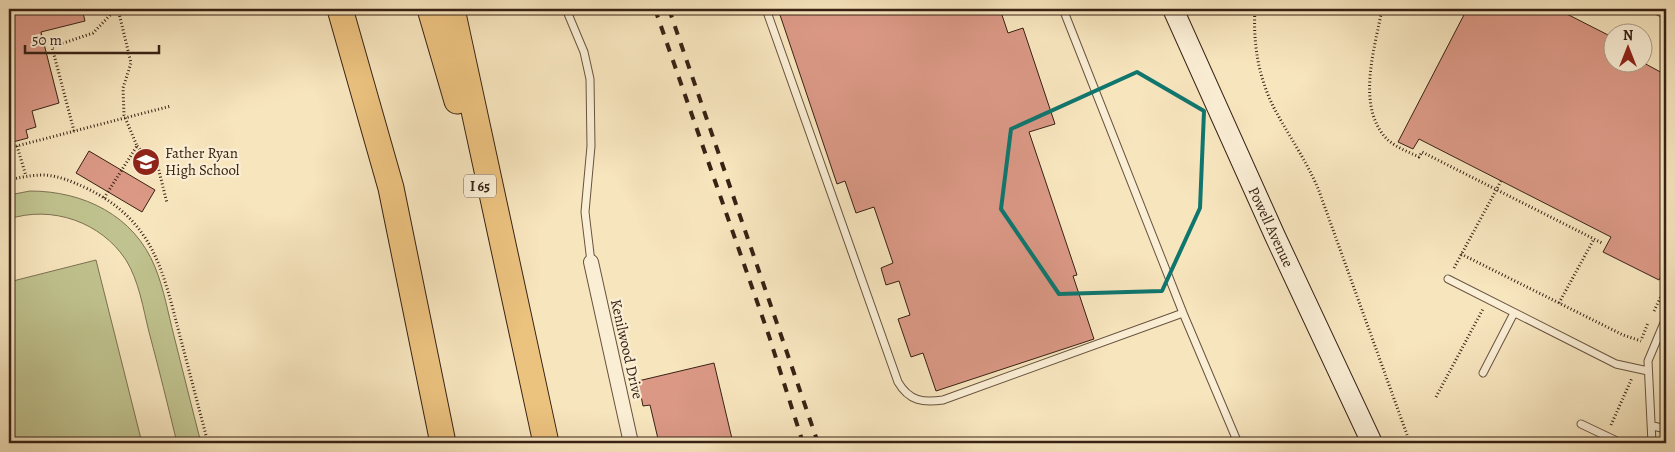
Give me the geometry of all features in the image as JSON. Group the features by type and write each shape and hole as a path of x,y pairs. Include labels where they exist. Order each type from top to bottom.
{"highway":[{"path":"340,9 391,188 443,443"},
{"name":"I 65","path":"430,9 528,364 546,443"},
{"path":"452,9 528,364"}],"main road":[{"name":"Powell Avenue","path":"1174,9 1275,236 1372,443"}],"street":[{"name":"Kenilwood Drive","path":"591,262 631,443"}],"lane":[{"path":"566,9 584,52 590,79 591,146 586,212 591,262"},
{"path":"766,9 898,382 914,399 924,402 943,400 1183,313"},
{"path":"1063,9 1183,313 1238,443"},
{"path":"1654,9 1666,15"},
{"path":"1448,279 1616,364 1648,371"},
{"path":"1483,373 1514,313"},
{"path":"1652,443 1653,426 1648,371 1650,354 1666,318"},
{"path":"1581,424 1621,443"},
{"path":"1653,426 1666,429"}],"path":[{"path":"117,9 131,63 123,88 125,118 137,146 158,164 167,203"},
{"path":"74,131 52,47 81,39 93,33 117,9"},
{"path":"1255,9 1256,47 1262,79 1274,106 1309,166 1410,443"},
{"path":"1382,9 1374,55 1370,99 1375,118 1386,138 1396,146 1419,158 1422,152 1602,243"},
{"path":"9,148 171,106"},
{"path":"17,146 26,176"},
{"path":"104,198 137,146"},
{"path":"9,180 26,176 60,176 104,198 122,210 134,223 152,248 164,273 208,443"},
{"path":"1448,279 1500,181"},
{"path":"1559,303 1594,239"},
{"path":"1461,254 1623,336 1641,341"},
{"path":"1436,397 1488,300"}],"highlighted area":[{"path":"1137,72 1204,111 1200,208 1162,291 1059,294 1001,209 1011,129"}],"green space":[{"path":"30,191 50,192 69,196 87,201 105,210 134,233 146,249 155,267 163,292 201,443 177,443 140,295 126,260 116,247 103,236 74,220 42,214 25,215 9,219 9,195"},
{"path":"96,260 142,443 9,443 9,282"}],"building":[{"path":"9,9 82,9 85,21 41,32 59,103 32,111 36,127 26,130 28,138 9,143"},
{"path":"778,9 1000,9 1008,33 1023,28 1055,124 1029,132 1077,275 1073,276 1094,339 936,391 923,353 911,357 898,319 910,315 899,281 886,285 881,268 893,263 874,207 856,213 845,181 837,184"},
{"path":"1467,9 1557,9 1602,32 1602,72 1652,72 1652,67 1666,75 1666,266 1659,280 1603,252 1611,237 1419,139 1413,149 1398,142"},
{"path":"89,151 155,190 142,212 76,173"},
{"path":"714,363 733,443 659,443 650,405 643,406 638,381"}],"railway":[{"path":"655,9 769,336 803,443"},
{"path":"669,9 818,443"}],"place":[{"name":"Father Ryan High School","path":"146,162"}]}
